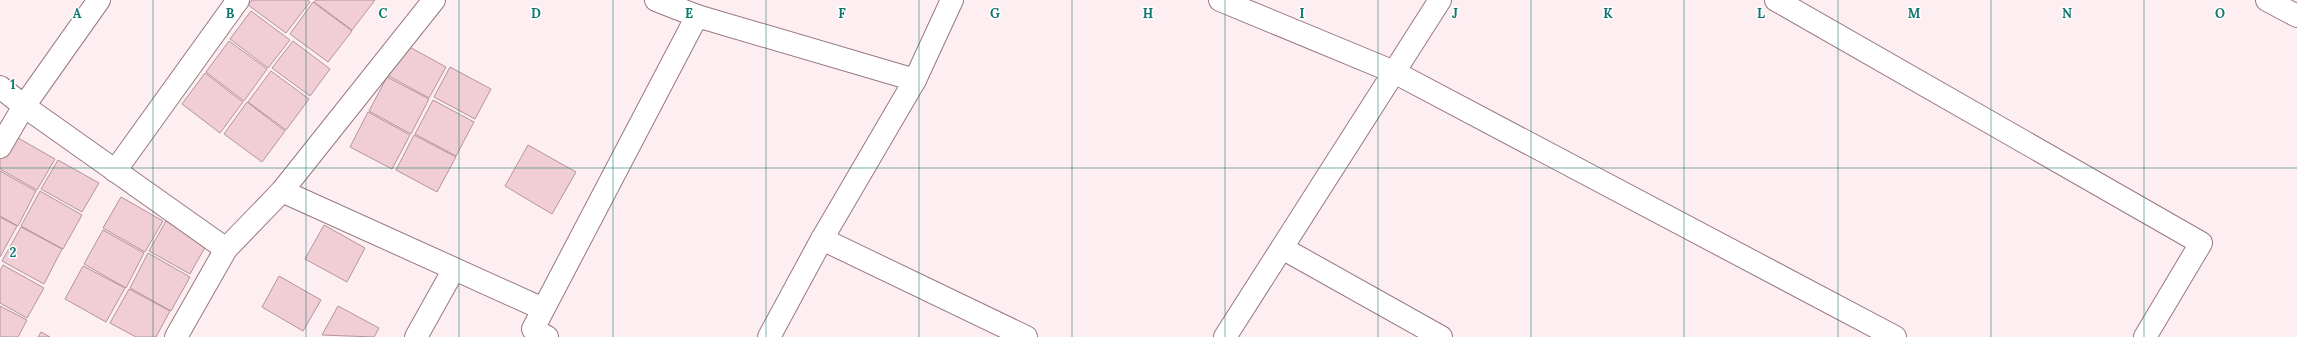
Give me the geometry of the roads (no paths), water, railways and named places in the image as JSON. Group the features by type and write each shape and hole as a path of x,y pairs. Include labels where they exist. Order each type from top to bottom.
{"street":[{"path":"0,147 24,106 99,0"},
{"path":"115,171 238,0"},
{"path":"176,337 226,249 282,191 434,0"},
{"path":"656,0 697,16 916,80"},
{"path":"769,337 822,239 916,80 952,0"},
{"path":"1220,0 1394,72 1895,337"},
{"path":"1224,337 1440,0"},
{"path":"1776,0 2201,243 2145,337"},
{"path":"2267,0 2297,16"},
{"path":"547,337 532,329 697,16"},
{"path":"0,87 24,106 226,249"},
{"path":"282,191 543,309"},
{"path":"822,239 1026,337"},
{"path":"1282,248 1441,337"},
{"path":"416,337 454,269"}]}
